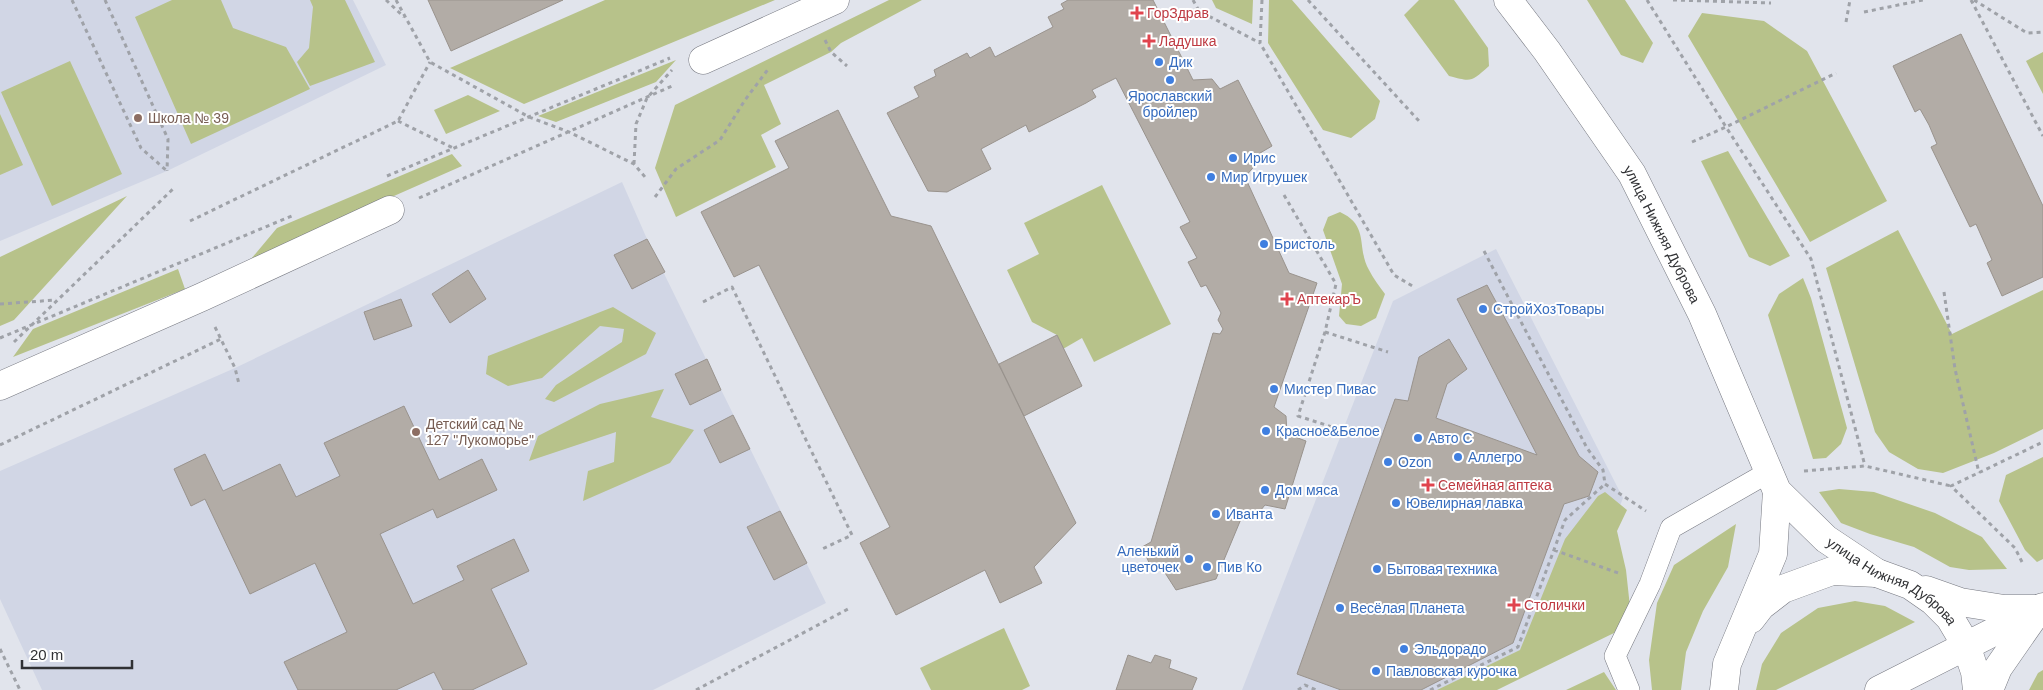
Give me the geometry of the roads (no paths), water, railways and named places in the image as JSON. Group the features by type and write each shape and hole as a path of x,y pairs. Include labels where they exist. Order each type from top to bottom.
{"street":[{"path":"690,62 835,0"},
{"name":"улица Нижняя Дуброва","path":"1508,0 1547,51 1632,174 1702,314 1773,482 1826,539 1877,573 1910,585 1933,600 1950,618 1966,645 1975,672 1977,690"},
{"path":"0,386 202,297 390,210"},
{"name":"улица Нижняя Дуброва","path":"1718,690 1726,677 1772,554 1773,482"},
{"path":"1742,631 1761,606 1783,589 1832,572 1877,573"},
{"path":"1910,585 1960,602 2004,610 2041,608"},
{"path":"1879,690 2041,608"},
{"path":"1989,690 1998,668 2041,608"}],"lane":[{"path":"1629,690 1615,656 1650,584 1671,528 1773,482"}],"place":[{"name":"ГорЗдрав","path":"1137,13"},
{"name":"Ладушка","path":"1149,41"},
{"name":"Дик","path":"1159,62"},
{"name":"Ярославский бройлер","path":"1170,80"},
{"name":"Школа № 39","path":"138,118"},
{"name":"Ирис","path":"1233,158"},
{"name":"Мир Игрушек","path":"1211,177"},
{"name":"Бристоль","path":"1264,244"},
{"name":"АптекарЪ","path":"1287,299"},
{"name":"СтройХозТовары","path":"1483,309"},
{"name":"Мистер Пивас","path":"1274,389"},
{"name":"Красное&Белое","path":"1266,431"},
{"name":"Детский сад № 127 \"Лукоморье\"","path":"416,432"},
{"name":"Авто С","path":"1418,438"},
{"name":"Аллегро","path":"1458,457"},
{"name":"Ozon","path":"1388,462"},
{"name":"Семейная аптека","path":"1428,485"},
{"name":"Дом мяса","path":"1265,490"},
{"name":"Ювелирная лавка","path":"1396,503"},
{"name":"Иванта","path":"1216,514"},
{"name":"Аленький цветочек","path":"1189,559"},
{"name":"Пив Ко","path":"1207,567"},
{"name":"Бытовая техника","path":"1377,569"},
{"name":"Столички","path":"1514,605"},
{"name":"Весёлая Планета","path":"1340,608"},
{"name":"Эльдорадо","path":"1404,649"},
{"name":"Павловская курочка","path":"1376,671"}]}
